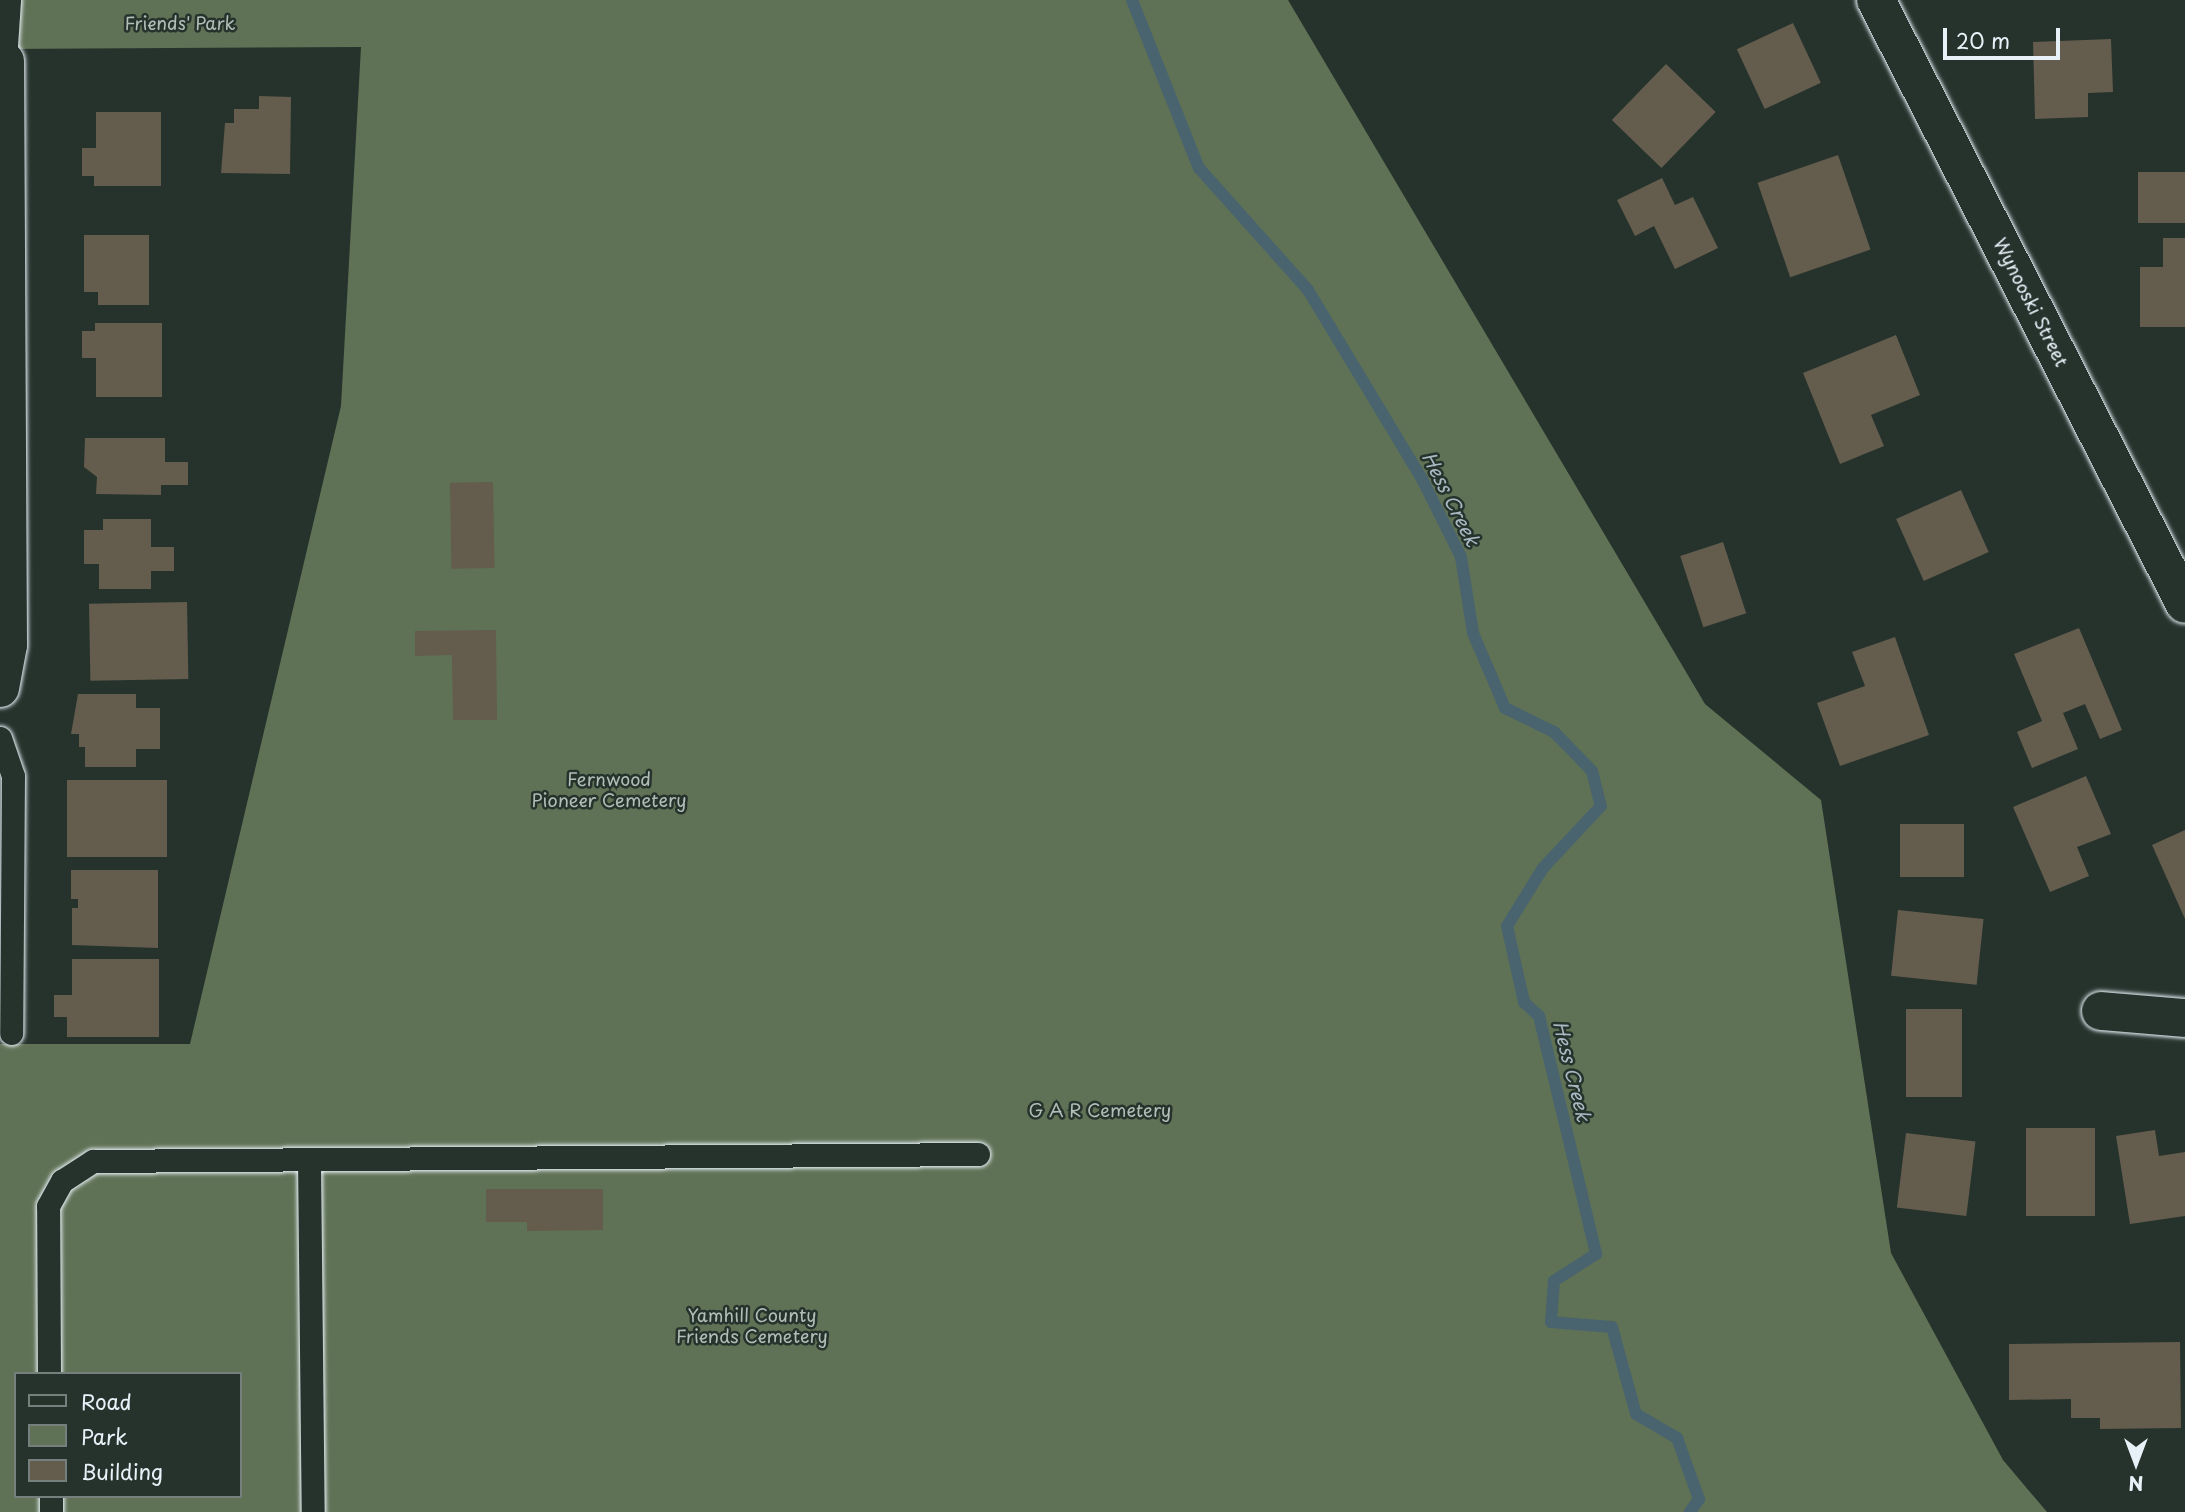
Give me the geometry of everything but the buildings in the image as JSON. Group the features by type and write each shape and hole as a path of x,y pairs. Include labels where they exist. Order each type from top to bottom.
{"street":[{"name":"Wynooski Street","path":"1877,0 2185,604"},
{"path":"0,688 8,645 3,276 5,61"},
{"path":"2101,1011 2185,1018"}],"lane":[{"path":"5,61 9,0"},
{"path":"0,738 13,776 11,1033"},
{"path":"49,1372 48,1206 62,1181 93,1161 978,1154"},
{"path":"309,1159 313,1512"}],"green space":[{"path":"0,0 1288,0 1705,704 1821,800 1891,1253 2003,1460 2047,1512 0,1512 0,1044 190,1044 341,406 361,47 0,49"}],"waterway":[{"name":"Hess Creek","path":"1132,0 1199,168 1308,290 1422,479 1461,557 1473,633 1505,708 1554,732 1592,771 1601,806 1543,868 1507,926 1524,1002 1539,1016 1596,1254 1554,1281 1551,1322 1612,1327 1636,1414 1677,1438 1699,1499 1690,1512"}],"park label":[{"name":"Friends' Park","path":"180,23"},
{"name":"Fernwood Pioneer Cemetery","path":"609,790"},
{"name":"G A R Cemetery","path":"1100,1110"},
{"name":"Yamhill County Friends Cemetery","path":"752,1326"}]}
